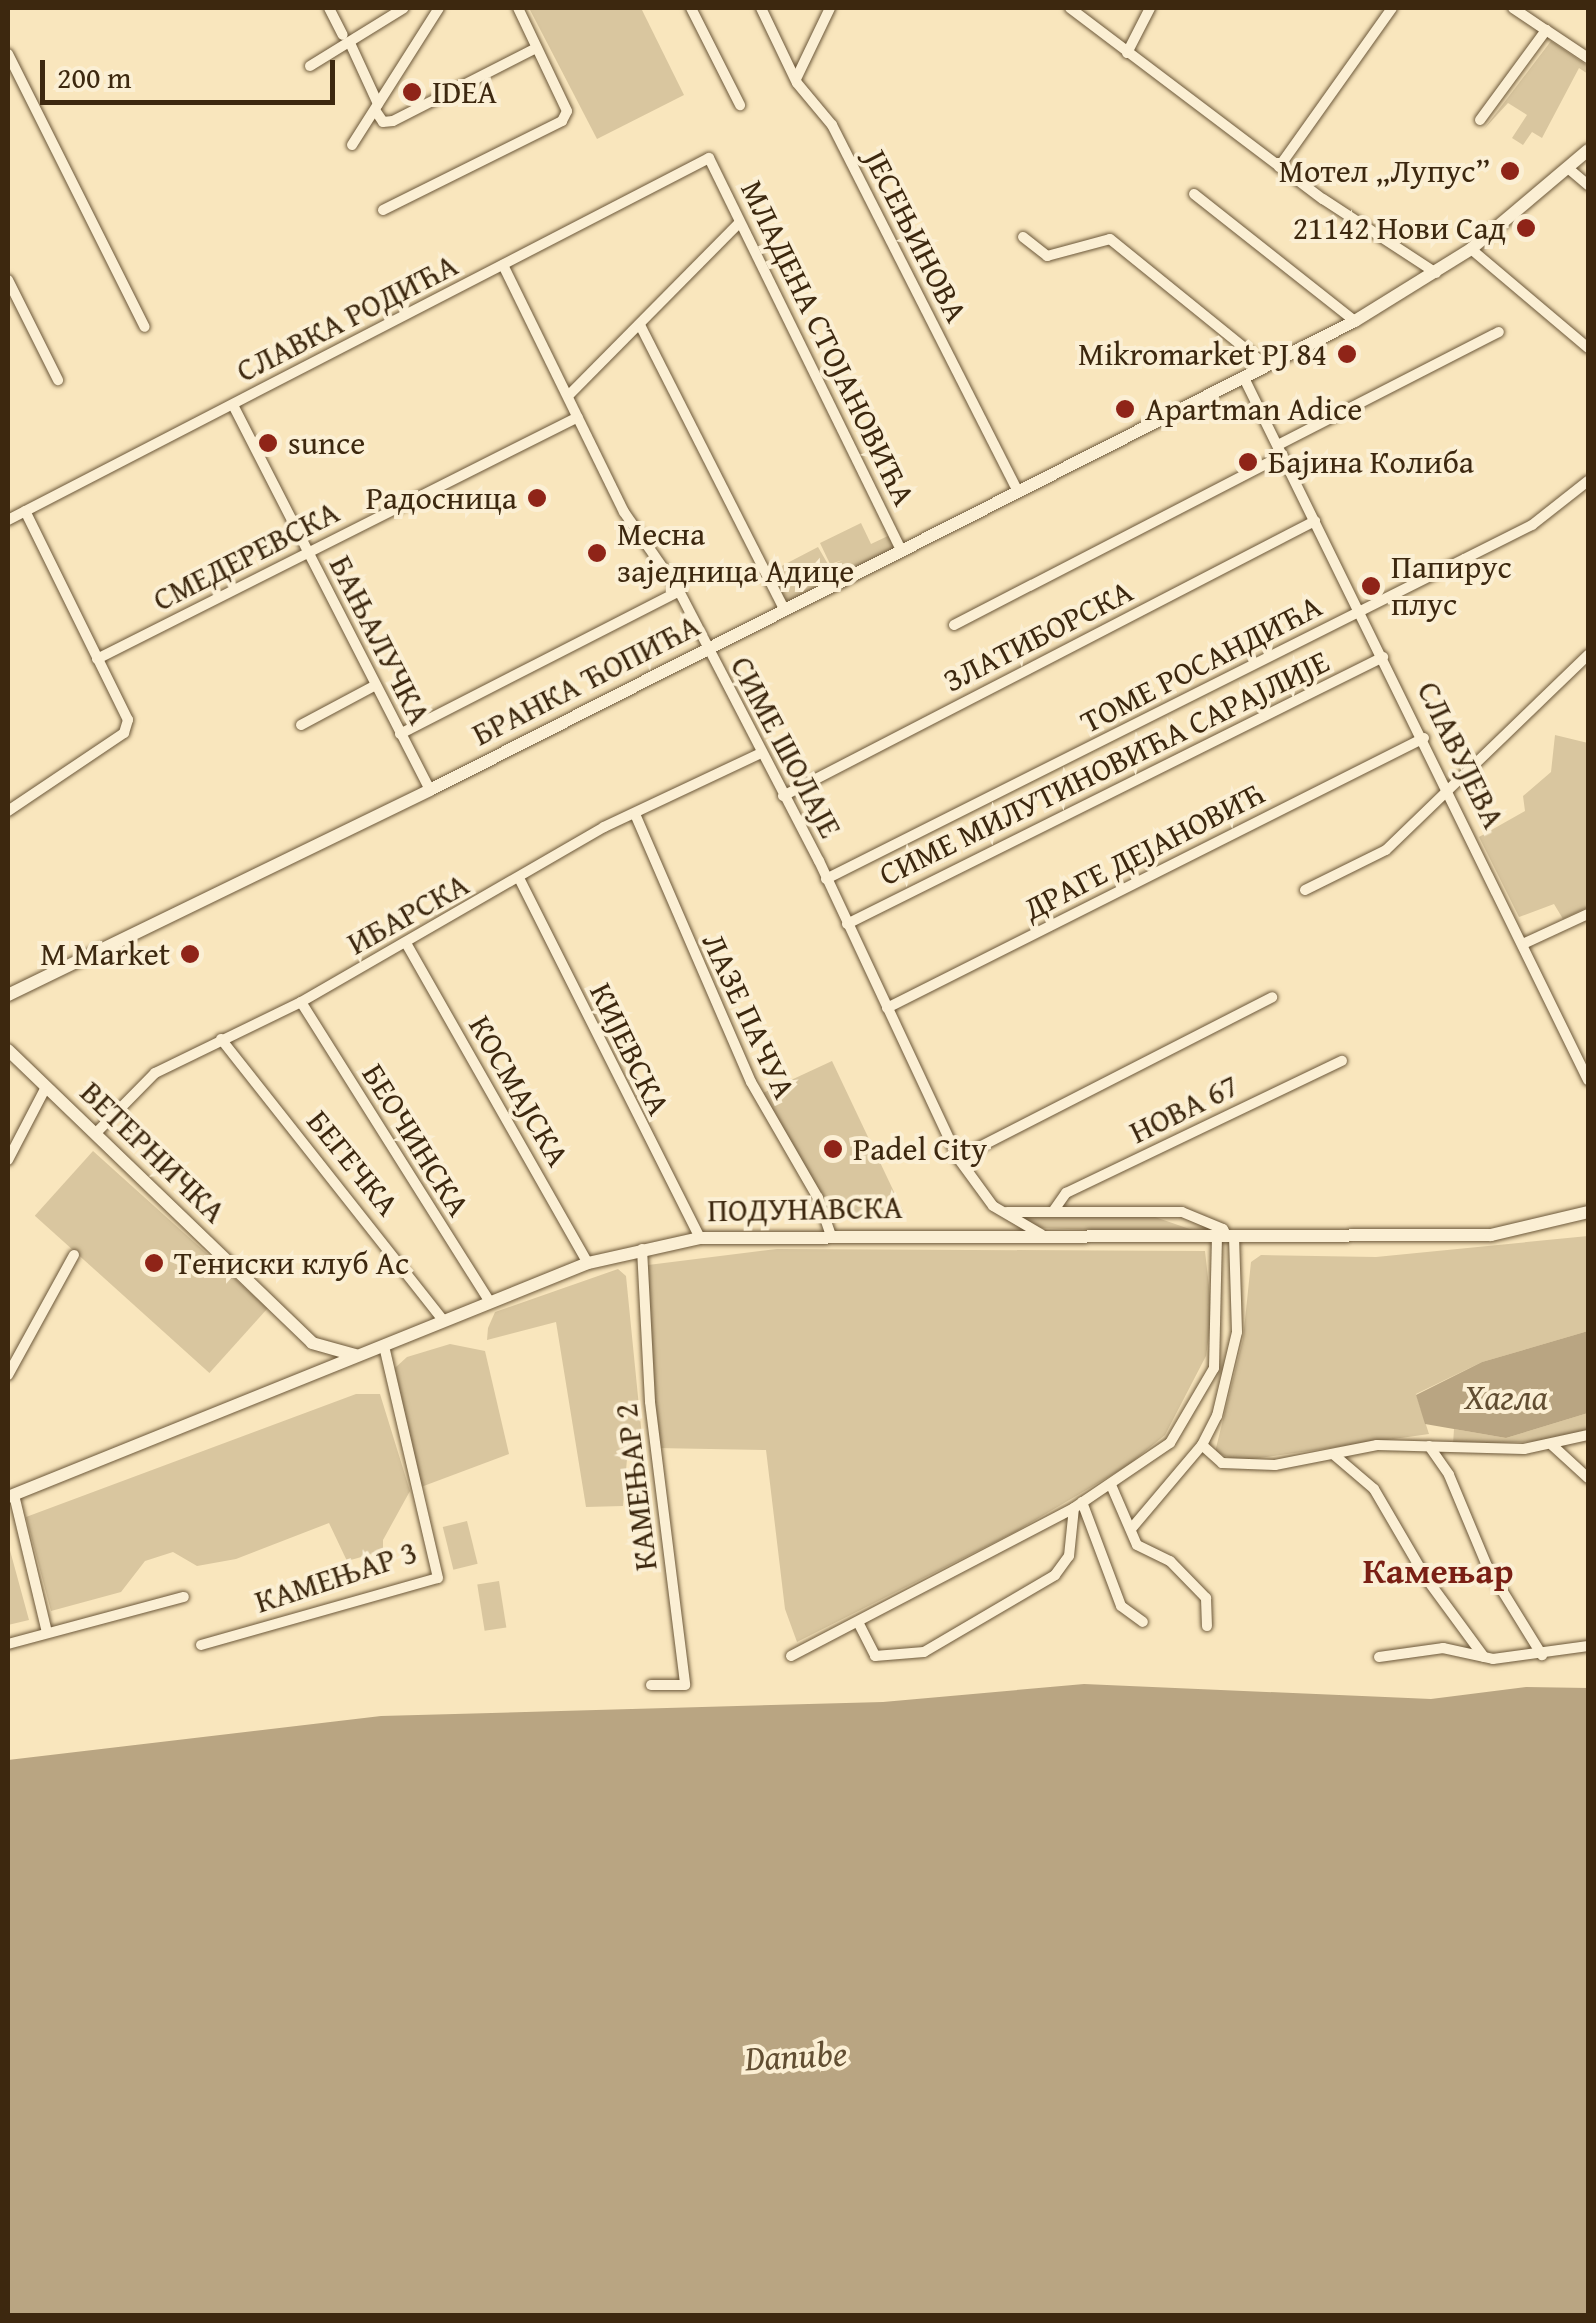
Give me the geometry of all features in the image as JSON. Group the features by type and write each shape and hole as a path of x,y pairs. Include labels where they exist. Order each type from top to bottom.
{"street":[{"path":"329,8 383,122 392,121 536,48"},
{"path":"310,66 346,39 404,8"},
{"path":"352,145 439,8"},
{"path":"383,210 562,122 567,111 518,8"},
{"path":"692,8 740,105"},
{"name":"ЈЕСЕЊИНОВА","path":"762,8 796,78 832,125 1018,492"},
{"path":"796,78 830,8"},
{"path":"1070,8 1279,166 1436,273"},
{"path":"1127,54 1150,8"},
{"path":"1279,166 1392,8"},
{"path":"1513,8 1588,58"},
{"path":"1480,120 1546,30"},
{"path":"8,54 146,327"},
{"name":"БРАНКА ЋОПИЋА","path":"8,995 430,790 1356,321 1471,249 1588,150"},
{"name":"МЛАДЕНА СТОЈАНОВИЋА","path":"709,158 902,550"},
{"name":"СЛАВКА РОДИЋА","path":"8,520 709,158"},
{"path":"1569,169 1588,186"},
{"path":"1194,194 1356,321"},
{"path":"570,394 641,327 738,223"},
{"path":"1023,238 1047,256 1110,238 1267,366"},
{"path":"1471,249 1588,348"},
{"name":"СИМЕ ШОЛАЈЕ","path":"503,266 570,394 634,531 679,592 826,879 958,1158 993,1206 1041,1234"},
{"path":"8,280 58,380"},
{"path":"641,327 784,611"},
{"path":"954,625 1499,332"},
{"name":"СЛАВУЈЕВА","path":"1244,378 1452,793 1587,1074"},
{"name":"БАЊАЛУЧКА","path":"233,405 430,790"},
{"name":"СМЕДЕРЕВСКА","path":"98,659 578,417"},
{"name":"ТОМЕ РОСАНДИЋА","path":"826,879 1532,525 1588,481"},
{"path":"8,811 124,733 128,720 25,511"},
{"name":"ЗЛАТИБОРСКА","path":"783,796 1315,521"},
{"path":"400,734 679,592"},
{"path":"1305,890 1386,850 1452,793 1588,655"},
{"name":"СИМЕ МИЛУТИНОВИЋА САРАЈЛИЈЕ","path":"847,924 1383,657"},
{"path":"301,726 374,686"},
{"name":"ДРАГЕ ДЕЈАНОВИЋ","path":"888,1008 1424,738"},
{"name":"ИБАРСКА","path":"95,1134 145,1080 300,1002 634,814 760,754"},
{"name":"ЛАЗЕ ПАЧУА","path":"634,814 751,1082 818,1198 830,1233"},
{"name":"КИЈЕВСКА","path":"520,880 700,1238"},
{"path":"1525,943 1588,914"},
{"name":"КОСМАЈСКА","path":"406,943 588,1263"},
{"path":"958,1158 1272,997"},
{"name":"БЕОЧИНСКА","path":"300,1002 490,1302"},
{"name":"БЕГЕЧКА","path":"221,1039 444,1321"},
{"name":"ВЕТЕРНИЧКА","path":"8,1050 312,1343 358,1356"},
{"name":"НОВА 67","path":"1054,1210 1066,1193 1342,1061"},
{"path":"8,1160 46,1088"},
{"path":"1006,1212 1182,1212 1223,1229 1236,1332 1216,1416 1202,1446 1131,1529"},
{"name":"ПОДУНАВСКА","path":"11,1496 588,1263 700,1238 830,1233 1491,1235 1588,1212"},
{"path":"792,1656 1078,1505 1170,1443 1214,1368 1226,1237"},
{"name":"КАМЕЊАР 2","path":"642,1249 650,1402 685,1685 651,1685"},
{"path":"8,1375 74,1255"},
{"name":"КАМЕЊАР 3","path":"202,1644 438,1578 384,1346"},
{"path":"1202,1446 1222,1462 1255,1465 1429,1446 1552,1445 1588,1435"},
{"path":"1552,1445 1588,1478"},
{"path":"1429,1446 1449,1476 1486,1566 1542,1654"},
{"path":"1333,1454 1374,1489 1426,1578 1484,1657"},
{"path":"1112,1485 1136,1545 1170,1561 1206,1598 1207,1626"},
{"path":"11,1496 47,1632"},
{"path":"1078,1505 1121,1606 1143,1622"},
{"path":"858,1622 875,1656 924,1652 1055,1575 1068,1556 1078,1505"},
{"path":"8,1644 184,1597"},
{"path":"1380,1657 1443,1648 1484,1657 1542,1654 1588,1646"}],"shaded area":[{"path":"529,8 641,8 684,95 597,139"},
{"path":"1551,41 1588,66 1588,74 1579,68 1542,138 1532,132 1523,145 1512,138 1527,115 1508,103 1484,129"},
{"path":"861,523 871,544 890,535 897,548 787,605 770,572 818,547 829,566 843,560 830,564 820,543"},
{"path":"1555,735 1588,743 1588,907 1563,919 1554,904 1519,917 1479,837 1525,811 1523,796 1551,772"},
{"name":"Padel City","path":"832,1061 904,1213 828,1214 763,1093"},
{"name":"Тениски клуб Ас","path":"93,1151 268,1308 209,1373 35,1216"},
{"path":"1014,1215 1155,1217 1201,1233 1035,1228"},
{"path":"1588,1236 1588,1331 1482,1362 1416,1394 1429,1434 1238,1461 1215,1452 1243,1339 1251,1262 1261,1255 1376,1257"},
{"path":"777,1249 1205,1251 1212,1314 1206,1356 1165,1435 1127,1466 1015,1532 797,1642 785,1609 766,1450 656,1448 645,1308 648,1265"},
{"path":"618,1269 626,1276 643,1447 628,1447 623,1506 586,1507 556,1322 487,1340 488,1328 495,1312"},
{"path":"450,1344 485,1351 509,1454 421,1487 386,1376 407,1357"},
{"path":"356,1394 380,1394 410,1491 383,1540 383,1551 347,1561 329,1523 236,1559 197,1566 173,1552 145,1561 121,1592 51,1611 26,1517"},
{"path":"1588,1413 1588,1429 1546,1441 1453,1444 1454,1429 1506,1438"},
{"path":"467,1521 478,1564 453,1570 443,1527"},
{"path":"8,1543 29,1620 8,1625"},
{"path":"499,1581 506,1627 485,1631 477,1584"}],"water":[{"name":"Хагла","path":"1588,1331 1588,1413 1506,1438 1425,1424 1416,1395 1482,1362"},
{"name":"Danube","path":"1084,1684 1431,1699 1526,1687 1588,1688 1588,2315 8,2315 8,1760 381,1716 883,1702"}],"place":[{"name":"IDEA","path":"412,92"},
{"name":"Мотел „Лупус”","path":"1510,171"},
{"name":"21142 Нови Сад","path":"1526,228"},
{"name":"Mikromarket PJ 84","path":"1347,354"},
{"name":"Apartman Adice","path":"1125,409"},
{"name":"sunce","path":"268,443"},
{"name":"Бајина Колиба","path":"1248,462"},
{"name":"Радосница","path":"537,498"},
{"name":"Месна заједница Адице","path":"597,553"},
{"name":"Папирус плус","path":"1371,586"},
{"name":"M Market","path":"190,954"},
{"name":"Padel City","path":"833,1149"},
{"name":"Тениски клуб Ас","path":"154,1263"}],"district":[{"name":"Камењар","path":"1438,1571"}]}
